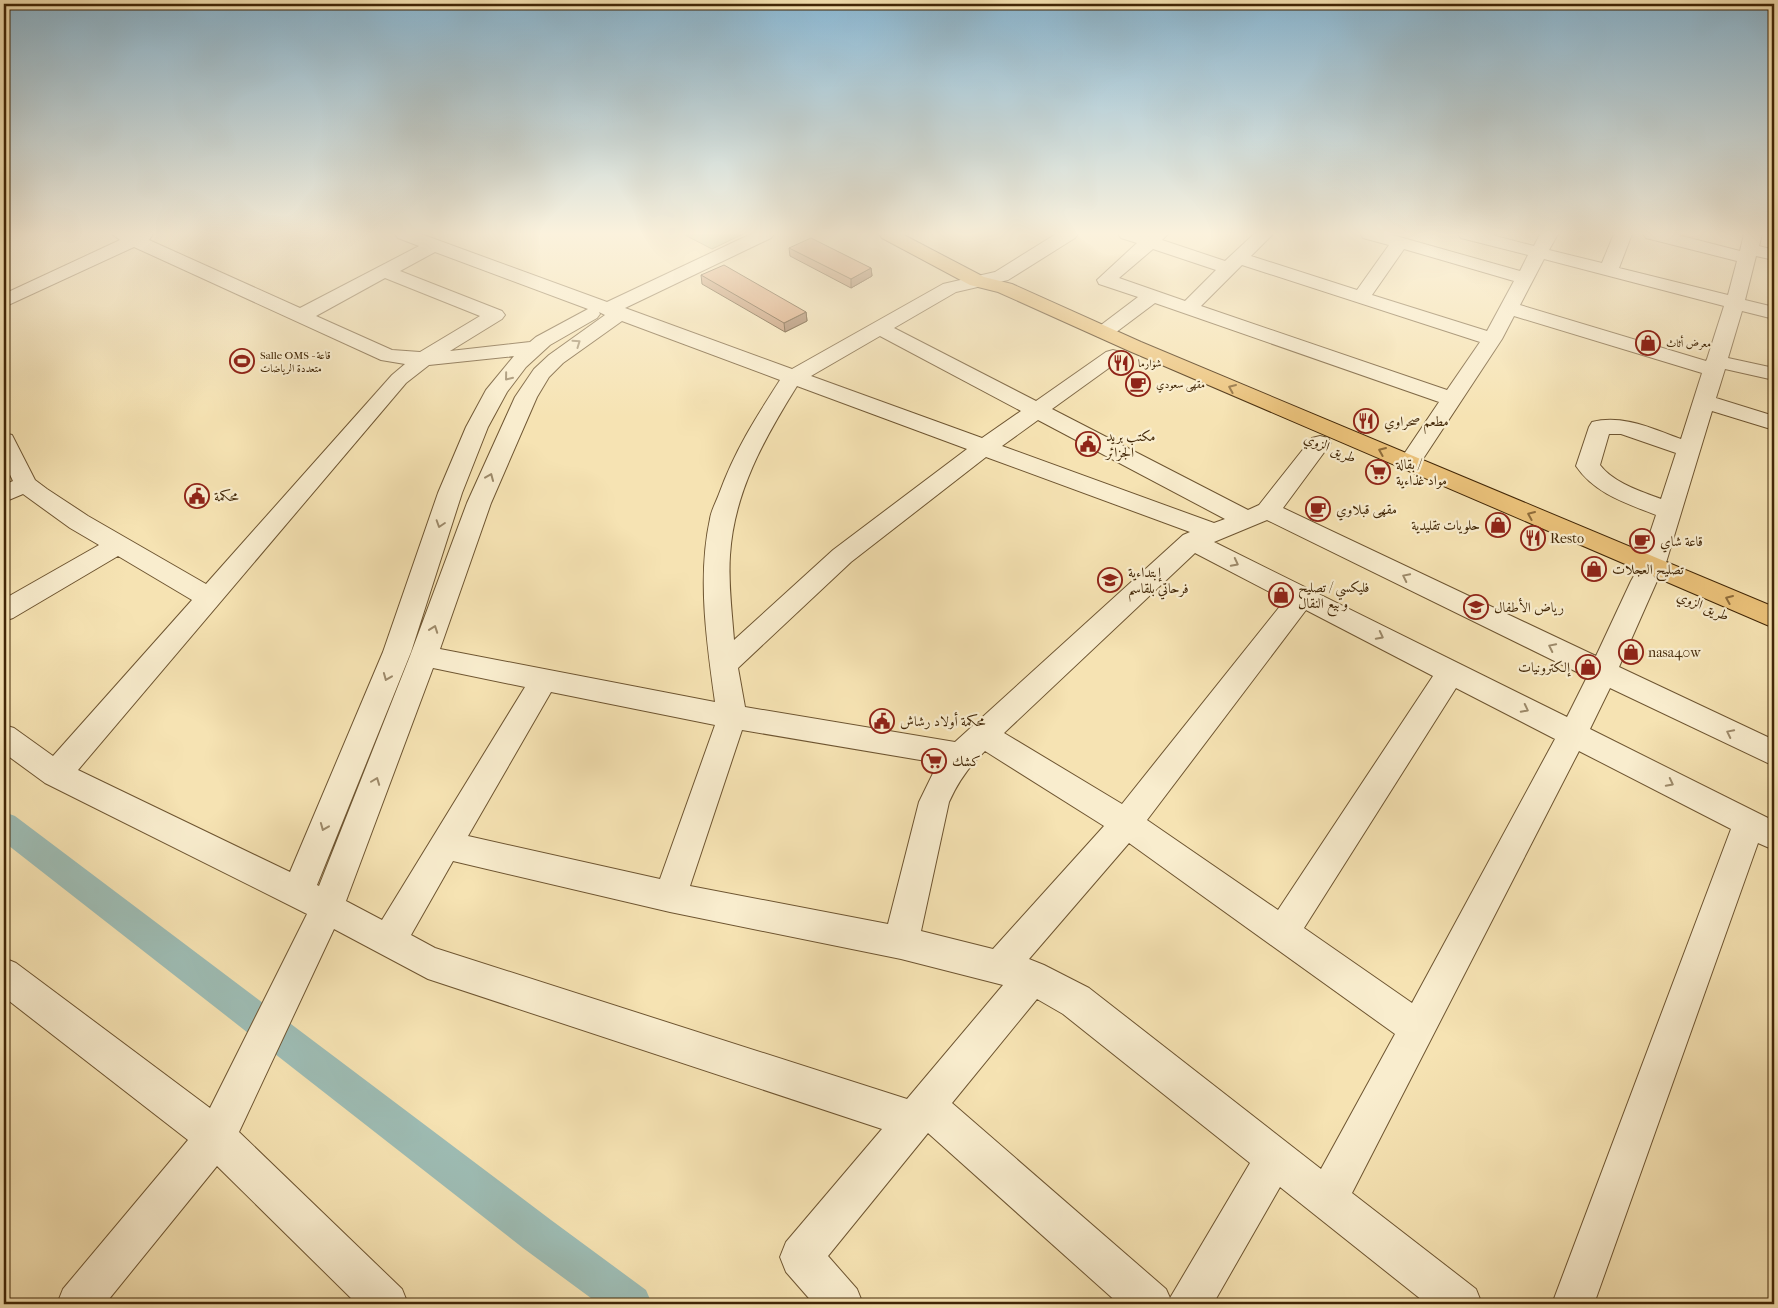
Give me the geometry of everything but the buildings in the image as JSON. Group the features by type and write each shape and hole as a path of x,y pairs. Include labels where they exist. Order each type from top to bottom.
{"main road":[{"name":"طريق الزوي","path":"988,295 1113,356 1320,443 1648,573 1774,618"},
{"name":"طريق الزوي","path":"1021,295 1409,463 1648,573 1774,636"}],"street":[{"path":"257,295 388,356 405,359 425,358 535,348"},
{"path":"300,316 340,295"},
{"path":"56,774 399,379 425,358 494,315 443,295"},
{"path":"569,295 983,448 1203,536 1302,596 1762,829 1573,1304"},
{"path":"312,900 450,493 477,427 497,390 519,363 543,341 641,295"},
{"path":"670,897 732,717 720,640 717,557 722,518 738,473 757,432 792,378 938,295"},
{"path":"1187,309 1202,295"},
{"path":"1354,295 1492,339"},
{"path":"1409,463 1492,339 1516,295"},
{"path":"1705,295 1774,313"},
{"path":"1327,1198 1573,734 1648,573 1737,295"},
{"path":"1104,332 1152,296 1452,399"},
{"path":"1509,308 1715,365 1774,374"},
{"path":"78,1304 216,1137 312,900 424,656 479,503 526,396 541,373 610,310"},
{"path":"879,328 1037,410 1257,515 1603,672 1774,754"},
{"path":"724,665 842,556 983,448 1113,356"},
{"path":"1704,400 1774,423"},
{"path":"1669,512 1602,482 1592,474 1588,466 1600,427 1624,427 1689,449"},
{"path":"4,440 26,484 39,495 71,517 210,598"},
{"path":"901,944 934,802 944,777 971,745 1203,536 1257,515 1320,443"},
{"path":"4,494 26,484"},
{"path":"4,611 118,545"},
{"path":"842,1304 801,1258 920,1112 1016,972 1126,823 1302,596"},
{"path":"424,656 732,717 971,745 1126,823 1417,1028"},
{"path":"1282,933 1451,672"},
{"path":"389,940 544,680"},
{"path":"4,737 56,774 312,900 428,962 920,1112 1150,1304"},
{"path":"444,845 670,897 901,944 1016,972 1076,1000 1461,1304"},
{"path":"4,975 216,1137 387,1304"},
{"path":"1189,1304 1275,1158"}],"waterway":[{"path":"4,825 537,1234 632,1304"}],"place":[{"name":"معرض أثاث","path":"1648,343"},
{"name":"Salle OMS - قاعة متعددة الرياضات","path":"242,361"},
{"name":"شوارما","path":"1121,363"},
{"name":"مقهى سعودي","path":"1138,384"},
{"name":"مطعم صحراوي","path":"1366,421"},
{"name":"مكتب بريد الجزائر","path":"1088,444"},
{"name":"بقالة / مواد غذاءية","path":"1378,472"},
{"name":"محكمة","path":"197,496"},
{"name":"مقهى قبلاوي","path":"1318,509"},
{"name":"حلويات تقليدية","path":"1498,525"},
{"name":"Resto","path":"1533,538"},
{"name":"قاعة شاي","path":"1642,541"},
{"name":"تصليح العجلات","path":"1594,569"},
{"name":"إبتداءية فرحاتي بلقاسم","path":"1110,580"},
{"name":"فليكسي / تصليح و بيع النقال","path":"1281,595"},
{"name":"رياض الأطفال","path":"1476,607"},
{"name":"nasa40w","path":"1631,652"},
{"name":"إلكترونيات","path":"1588,667"},
{"name":"محكمة أولاد رشاش","path":"882,721"},
{"name":"كشك","path":"934,761"}]}
